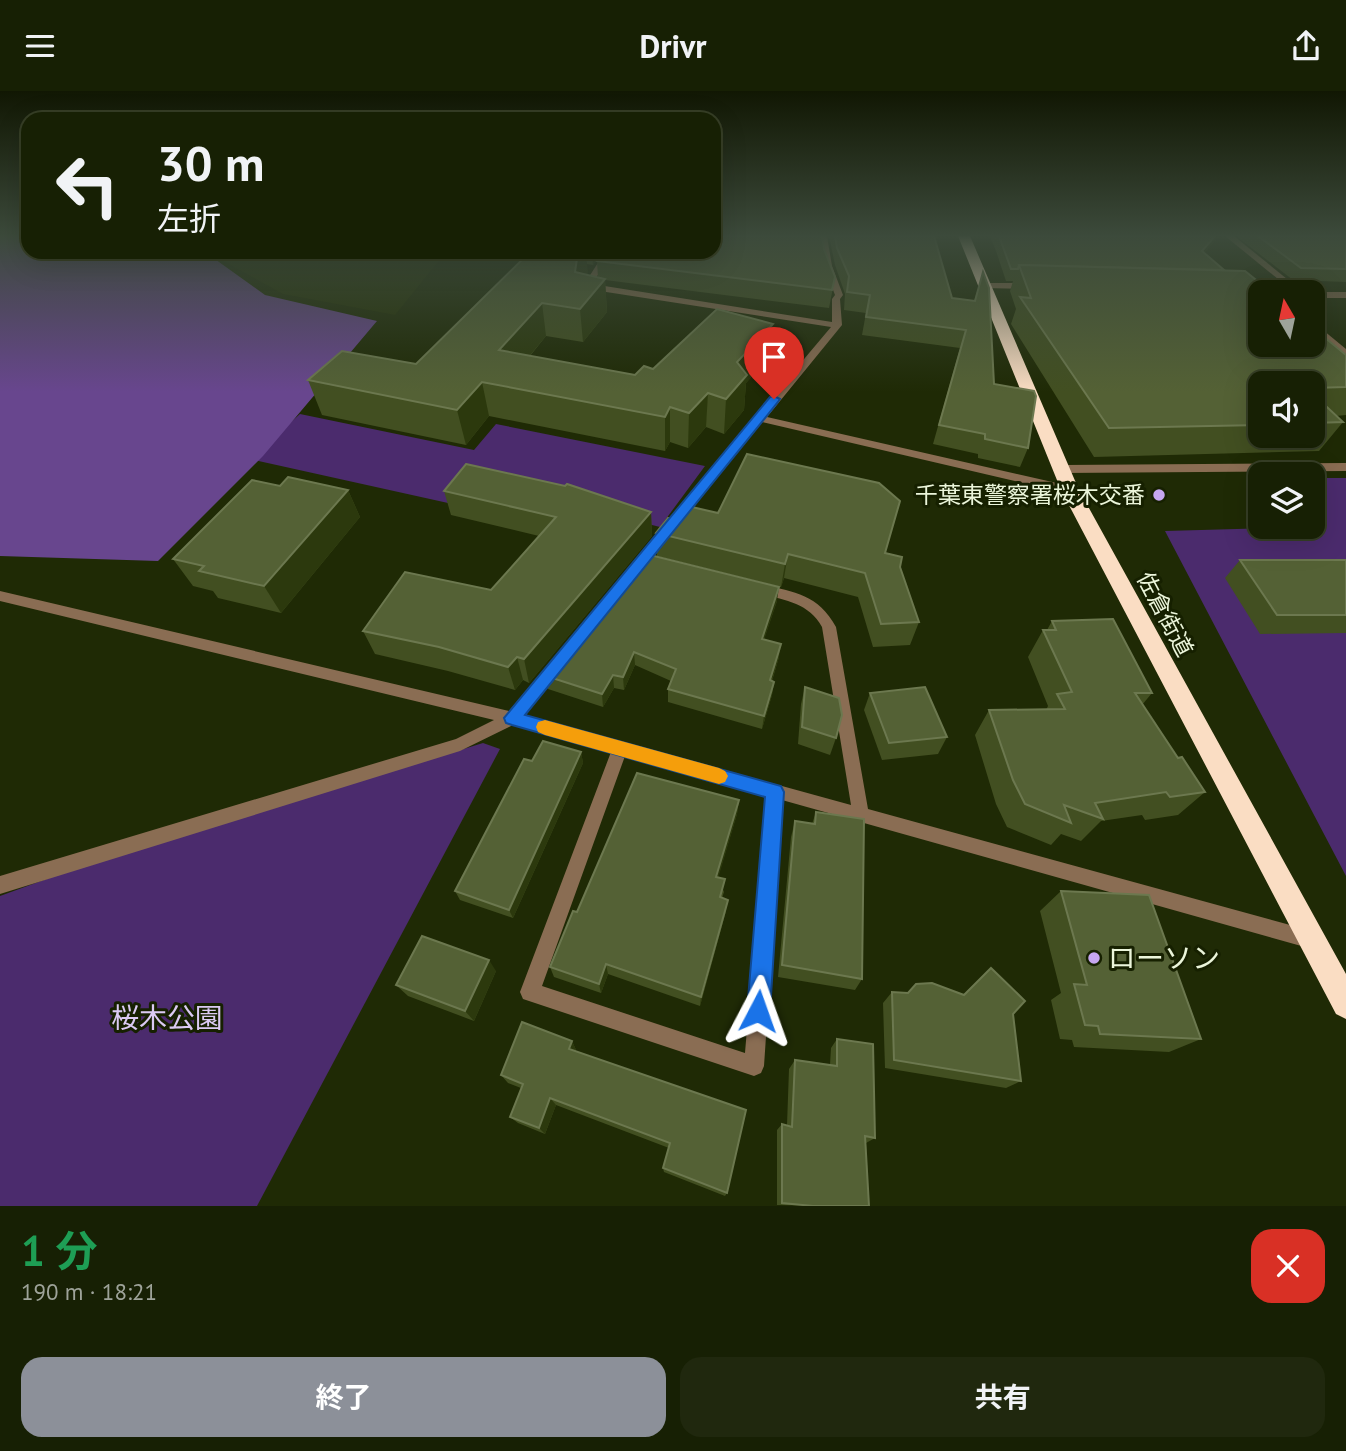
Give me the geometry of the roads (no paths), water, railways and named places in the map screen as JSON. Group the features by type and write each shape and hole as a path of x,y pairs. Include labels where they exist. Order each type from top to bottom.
{"highway":[{"name":"佐倉街道","path":"986,288 1070,490 1314,940 1346,1005"}],"street":[{"path":"600,288 837,325"},
{"path":"625,581 649,562 759,418 837,325 836,299 839,295 836,288"},
{"path":"1325,295 1346,295"},
{"path":"1325,335 1346,354"},
{"path":"759,418 1070,490"},
{"path":"1062,469 1346,467"},
{"path":"750,587 804,600 823,613 829,627 861,816"},
{"path":"0,596 512,718 1314,940"},
{"path":"0,885 460,744 512,718 564,655"},
{"path":"620,748 530,992 754,1066 774,792"}],"place":[{"name":"千葉東警察署桜木交番","path":"1159,495"},
{"name":"ローソン","path":"1094,958"}],"park label":[{"name":"桜木公園","path":"167,1018"}]}
